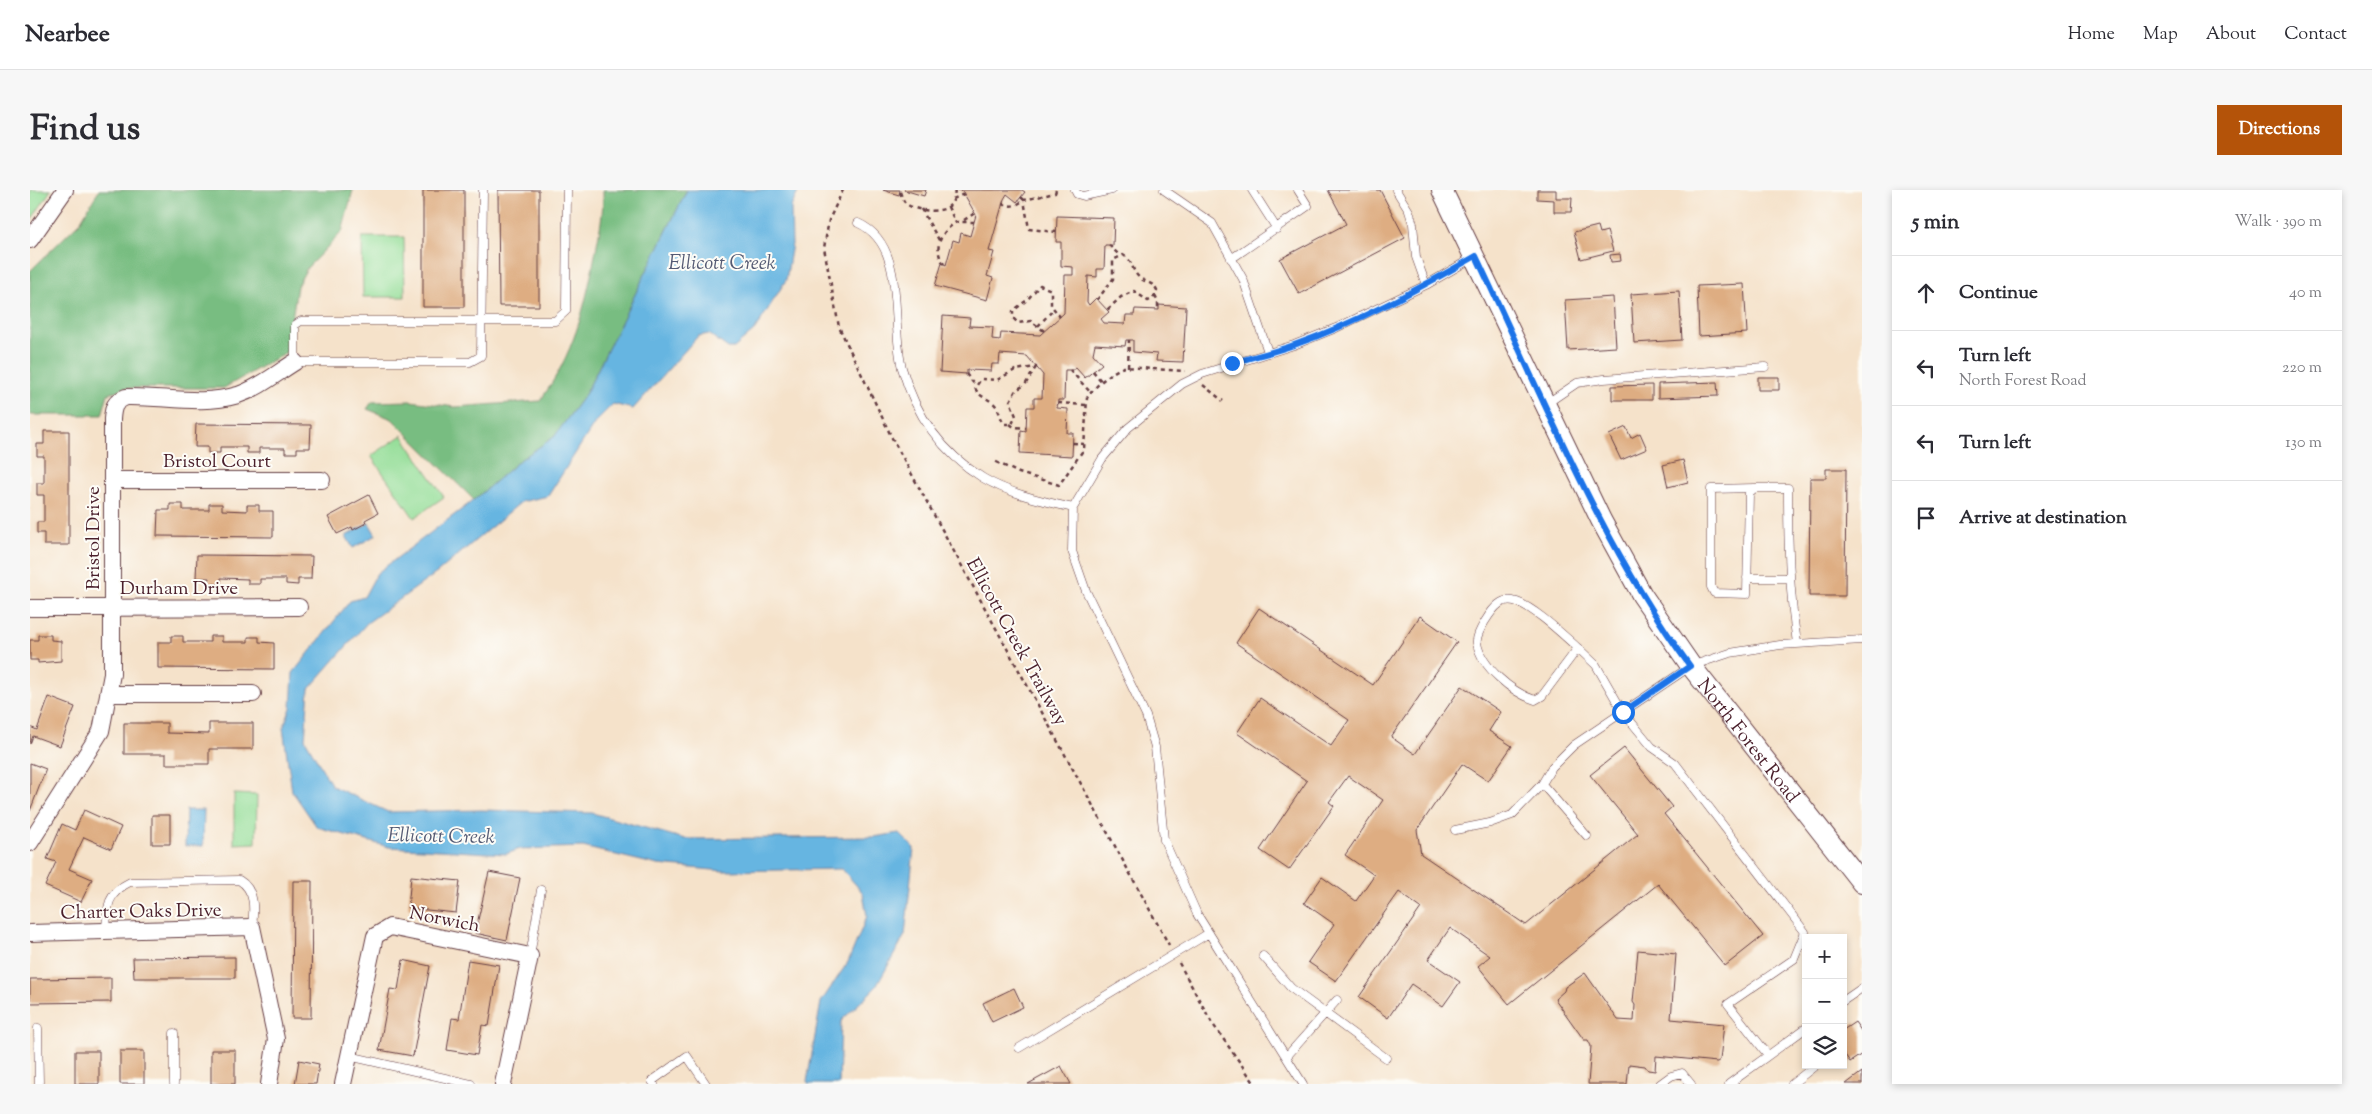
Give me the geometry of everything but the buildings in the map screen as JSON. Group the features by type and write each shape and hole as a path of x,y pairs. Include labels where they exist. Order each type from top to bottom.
{"street":[{"path":"30,240 65,190"},
{"name":"North Forest Road","path":"1442,190 1476,256 1627,570 1690,666 1862,883"},
{"name":"Bristol Drive","path":"30,843 101,731 112,674 112,420 114,406 118,401 126,397 167,401 207,401 239,394 266,381 296,362"},
{"name":"Bristol Court","path":"112,480 322,480"},
{"name":"Durham Drive","path":"30,608 299,607"},
{"path":"108,694 253,694"},
{"path":"252,927 276,1040 269,1084"},
{"name":"Charter Oaks Drive","path":"30,933 252,927"},
{"name":"Norwich","path":"343,1084 375,936 390,927 530,956"},
{"path":"503,1084 530,956"}],"lane":[{"path":"483,190 483,323 481,356 470,362 296,362 295,325 301,321 483,323 555,322 566,311 567,190"},
{"path":"1075,190 1077,194 1084,196 1112,190"},
{"path":"1164,190 1212,223 1242,279 1268,352"},
{"path":"1252,190 1278,229"},
{"path":"1232,259 1278,229 1308,206 1298,190"},
{"path":"1396,190 1409,211 1413,224 1416,256 1426,284"},
{"path":"858,223 868,228 879,238 890,262 894,280 896,333 902,368 915,403 926,424 941,444 984,479 1024,496 1073,508"},
{"path":"1303,1084 1197,914 1164,840 1155,747 1146,716 1086,591 1072,551 1073,508 1102,459 1128,428 1150,408 1194,378 1268,352 1294,345 1336,328 1426,284 1476,256"},
{"path":"1546,404 1577,383 1604,379 1766,367"},
{"path":"1755,488 1749,493 1747,594 1714,594 1711,587 1711,489 1755,488 1788,488 1789,578 1797,643"},
{"path":"1748,578 1789,578"},
{"path":"1578,648 1542,696 1535,700 1527,698 1502,679 1485,661 1476,642 1477,633 1498,604 1507,600 1518,602 1578,648 1596,665 1623,712 1652,747 1675,763 1805,932 1794,959 1728,1004 1768,1055"},
{"path":"1455,830 1490,823 1512,815 1542,784 1552,767 1574,745 1690,666 1730,653 1797,643 1862,640"},
{"path":"1542,784 1587,836"},
{"path":"106,930 107,907 116,889 130,882 239,880 246,885 253,898 252,927"},
{"path":"530,956 541,890"},
{"path":"1019,1048 1210,933"},
{"path":"1263,956 1291,988 1386,1058"},
{"path":"1847,999 1862,988"},
{"path":"1287,1056 1337,1000"},
{"path":"38,1028 39,1084"},
{"path":"1729,1084 1802,1031"},
{"path":"174,1033 174,1084"},
{"path":"349,1056 471,1084"},
{"path":"654,1084 652,1081 687,1056 706,1084"},
{"path":"1792,1084 1811,1069"},
{"path":"1660,1084 1670,1076 1682,1073 1692,1084"}],"path":[{"name":"Ellicott Creek Trailway","path":"844,190 830,220 824,248 839,327 892,438 1174,954 1212,1023 1255,1084"},
{"path":"900,192 902,200 908,205 921,209 943,210 948,207 953,199 955,190"},
{"path":"1002,204 1013,207 1024,200 1056,192 1056,190"},
{"path":"953,199 964,194"},
{"path":"1021,197 1024,200 1028,229 1056,232"},
{"path":"948,207 956,223"},
{"path":"921,209 939,241"},
{"path":"944,264 938,255 939,241 947,229 975,213"},
{"path":"963,221 974,222"},
{"path":"1109,245 1120,256 1131,260 1139,278 1155,287 1158,310"},
{"path":"1097,300 1110,286 1114,260 1120,256"},
{"path":"1044,331 1030,322 1018,323 1013,318 1013,311 1027,300 1040,285 1051,290 1053,310 1060,317"},
{"path":"1107,310 1128,292 1134,291 1148,301 1155,296"},
{"path":"1038,326 1053,310"},
{"path":"1128,368 1129,340"},
{"path":"976,386 981,380 997,380 1015,370 1036,367 1026,385 1012,395 1010,401 1016,416 1015,421 1010,424"},
{"path":"996,462 1019,473 1058,485 1084,449 1086,405 1091,393 1117,370 1128,368 1185,371 1223,401"},
{"path":"1070,370 1091,393"},
{"path":"1094,371 1102,382"},
{"path":"966,374 976,386 977,394 993,402 997,407 1001,420 1005,424 1026,428"},
{"path":"1058,403 1086,405"},
{"path":"1073,444 1084,444"}],"green space":[{"path":"30,190 51,190 30,222"},
{"path":"99,190 353,190 342,232 307,268 297,286 287,352 224,388 124,388 108,394 102,415 30,415 30,271 80,222"},
{"path":"603,190 687,190 586,393 554,437 520,460 474,500 392,419 367,409 372,402 411,401 455,407 540,401 561,366 582,314 600,231"},
{"path":"362,237 404,237 405,297 363,297"},
{"path":"402,435 444,497 414,518 371,456"},
{"path":"234,794 257,795 256,843 234,844"}],"water":[{"name":"Ellicott Creek","path":"687,190 799,190 791,207 792,244 786,280 755,330 734,348 728,348 709,334 698,336 633,409 613,404 596,421 548,496 521,502 438,572 367,623 309,689 305,739 332,786 388,812 481,810 592,813 685,839 874,837 899,833 914,848 905,935 876,987 841,1021 839,1084 808,1084 807,1082 821,1002 848,962 867,916 863,893 842,869 724,871 658,865 583,847 520,849 506,854 389,847 317,827 292,791 283,728 291,708 293,673 350,601 364,597 377,573 474,500 520,460 554,437 586,393"},
{"path":"369,523 376,535 353,548 346,536"},
{"path":"186,810 204,810 203,846 185,846"}],"route":[{"path":"1232,363 1294,345 1336,328 1426,284 1476,256 1614,546 1642,595 1690,666 1623,712"}]}
